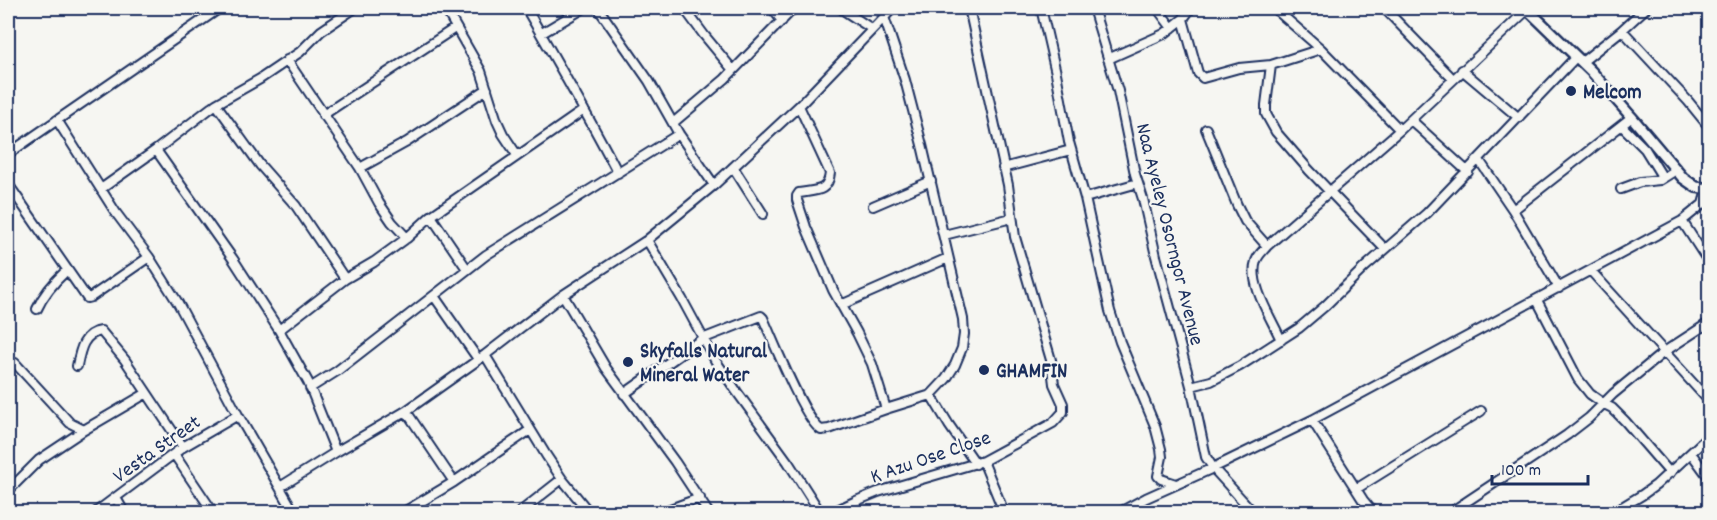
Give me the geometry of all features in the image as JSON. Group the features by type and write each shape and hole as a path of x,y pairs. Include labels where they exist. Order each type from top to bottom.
{"street":[{"path":"8,154 220,8"},
{"path":"445,8 481,71 503,134 517,155"},
{"path":"526,8 618,172"},
{"path":"542,33 584,8"},
{"path":"598,8 649,81 672,123 714,185"},
{"path":"684,8 733,70"},
{"path":"772,8 782,21"},
{"path":"672,123 708,94 794,8"},
{"path":"840,8 872,29"},
{"path":"280,488 406,411 482,357 562,295 647,240 714,185 799,106 893,8"},
{"path":"944,235 1012,218 1011,199 969,8"},
{"path":"1041,8 1071,150 1085,198 1110,311 1120,342 1155,426 1162,457 1158,476 1176,484"},
{"name":"Naa Ayeley Osorngor Avenue","path":"1093,8 1118,92 1126,136 1191,386 1206,457 1213,468"},
{"path":"1157,8 1172,28"},
{"path":"1108,59 1152,40 1172,28 1191,8"},
{"path":"1274,8 1321,49 1400,130"},
{"path":"1384,8 1453,79"},
{"path":"1126,511 1176,484 1312,420 1682,221 1703,204 1708,190 1689,183 1676,170 1632,117 1527,8 1411,120 1259,255 1255,272 1262,301 1281,340"},
{"path":"1191,386 1226,374 1299,328 1427,213 1579,60 1622,30 1646,8"},
{"path":"1706,8 1710,12"},
{"path":"101,189 216,104 260,79 300,52 321,31 351,9"},
{"path":"624,394 702,339 753,318 762,317 796,391 814,424 821,430 931,395 956,365 964,334 956,286 905,80 884,17"},
{"path":"1183,19 1198,72 1202,78 1239,68 1271,65 1321,49"},
{"path":"323,115 455,28"},
{"path":"1622,30 1710,128"},
{"path":"287,60 360,168 379,203 407,238"},
{"path":"1271,65 1266,105 1266,114 1270,123 1309,170 1385,249"},
{"path":"1462,70 1519,118"},
{"path":"360,168 407,142 487,89"},
{"path":"216,104 260,165 296,206 345,279"},
{"path":"799,106 830,177 824,188 799,193 797,200 806,227 841,305 872,364 886,409"},
{"path":"279,330 345,279 374,262 407,238 431,216 584,110"},
{"path":"1514,210 1632,117"},
{"path":"57,120 116,213 178,303 238,416 294,513"},
{"path":"1411,120 1467,172"},
{"path":"1622,126 1645,149 1663,178"},
{"path":"1206,129 1245,221 1267,246"},
{"path":"310,388 337,371 467,269 510,239 679,134"},
{"path":"156,150 233,259 279,330 310,388 336,452"},
{"path":"1003,168 1071,150"},
{"path":"1479,160 1514,210 1558,288"},
{"path":"733,167 763,214"},
{"path":"1621,189 1640,182 1660,180 1676,170"},
{"path":"873,206 931,182"},
{"path":"1085,198 1138,183"},
{"path":"8,184 85,296 89,298 148,257"},
{"path":"431,216 467,269"},
{"name":"K Azu Ose Close","path":"833,513 856,501 904,483 980,462 1053,423 1062,415 1064,409 1054,384 1051,360 1015,237 1012,218"},
{"path":"1682,221 1710,264"},
{"path":"647,240 682,299 702,339 736,392 789,462 820,513"},
{"path":"841,305 948,258"},
{"path":"37,309 54,282 67,270"},
{"path":"1591,271 1710,402"},
{"path":"562,295 624,394 675,462 708,513"},
{"path":"434,296 482,357 562,479 588,513"},
{"path":"1537,300 1578,379 1590,394 1612,408 1625,421 1670,473"},
{"path":"1451,513 1567,435 1664,352 1710,322"},
{"path":"77,366 83,342 101,330 125,360 183,447"},
{"path":"15,363 70,423 84,430"},
{"path":"8,491 39,460 147,393"},
{"path":"931,395 949,425 980,462 1004,513"},
{"path":"406,411 454,482"},
{"path":"1356,489 1481,411"},
{"name":"Vesta Street","path":"96,513 183,447 238,416"},
{"path":"1312,420 1373,513"},
{"path":"404,513 416,509 530,430"},
{"path":"1614,513 1670,473 1710,435"},
{"path":"1690,453 1710,479"},
{"path":"174,454 213,513"},
{"path":"1213,468 1253,513"},
{"path":"520,513 562,479"},
{"path":"116,498 124,513"},
{"path":"662,513 700,498"}],"place":[{"name":"Melcom","path":"1571,91"},
{"name":"Skyfalls Natural Mineral Water","path":"628,362"},
{"name":"GHAMFIN","path":"984,370"}]}
